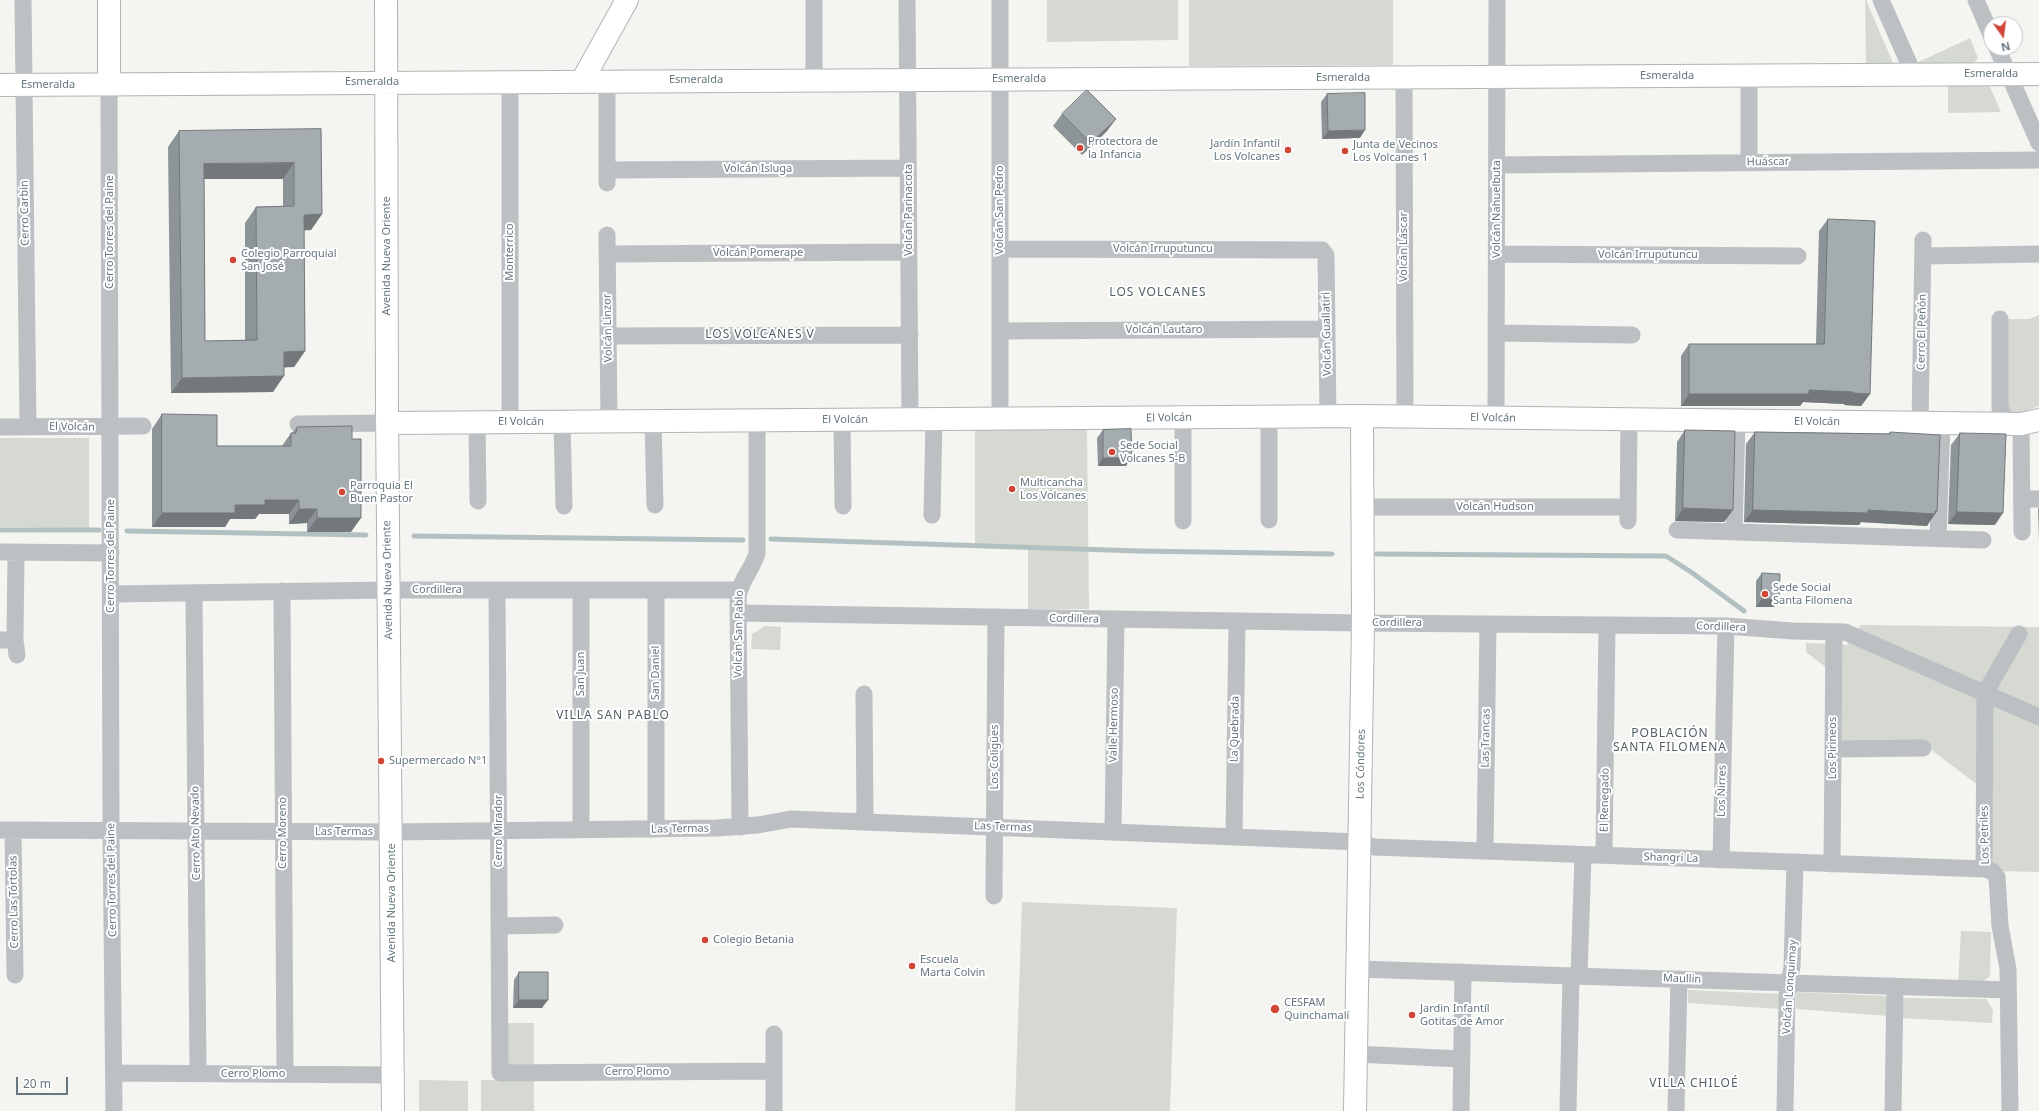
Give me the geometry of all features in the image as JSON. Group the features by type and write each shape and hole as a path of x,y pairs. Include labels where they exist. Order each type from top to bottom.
{"street":[{"name":"Cerro Carbin","path":"23,0 28,426"},
{"name":"Cerro Torres del Paine","path":"109,0 111,830 114,1111"},
{"name":"Avenida Nueva Oriente","path":"386,0 388,590 393,1111"},
{"path":"582,81 627,0"},
{"path":"814,0 814,80"},
{"name":"Volcán Parinacota","path":"907,0 910,420"},
{"name":"Volcán San Pedro","path":"1000,0 1000,419"},
{"name":"Volcán Nahuelbuta","path":"1496,418 1497,0"},
{"path":"1881,0 1914,75"},
{"path":"1976,0 1983,16"},
{"path":"2001,56 2039,143"},
{"name":"Esmeralda","path":"0,85 510,81 2039,74"},
{"path":"1749,76 1750,163"},
{"name":"Volcán Láscar","path":"1404,78 1405,417"},
{"name":"Monterrico","path":"510,81 510,422"},
{"name":"Volcán Isluga","path":"606,81 607,176 908,168"},
{"name":"Huáscar","path":"1497,165 2039,160"},
{"name":"Volcán Linzor","path":"607,235 609,422"},
{"name":"Cerro El Peñón","path":"1920,423 1923,248 2039,254"},
{"name":"Volcán Irruputuncu","path":"1000,249 1319,250 1325,252"},
{"name":"Volcán Pomerape","path":"607,254 909,252"},
{"name":"Volcán Guallatiri","path":"1325,252 1328,417"},
{"name":"Volcán Irruputuncu","path":"1497,254 1798,256"},
{"path":"2000,319 2000,408 2023,422 2022,532"},
{"name":"Volcán Lautaro","path":"1000,331 1327,329"},
{"path":"1497,333 1632,335"},
{"path":"608,336 910,334"},
{"name":"El Volcán","path":"298,424 1362,416 1920,423 2023,422"},
{"name":"Los Cóndores","path":"1355,1111 1363,623 1362,416"},
{"path":"1269,417 1269,520"},
{"path":"1183,418 1183,521"},
{"path":"932,515 934,419"},
{"name":"Volcán Hudson","path":"1363,507 1628,514 1629,419"},
{"path":"842,420 843,506"},
{"path":"653,421 655,505"},
{"name":"Volcán San Pablo","path":"740,827 738,613 739,590 743,579 753,565 756,553 757,421"},
{"path":"1734,532 1737,421"},
{"path":"562,422 564,506"},
{"path":"1938,538 1942,422"},
{"path":"477,423 478,501"},
{"name":"El Volcán","path":"0,427 143,426"},
{"path":"2022,499 2039,499"},
{"path":"1677,530 1983,540"},
{"path":"11,645 8,552 111,553"},
{"name":"Cordillera","path":"111,594 388,590 739,590"},
{"name":"Cerro Mirador","path":"498,590 500,1073"},
{"name":"San Juan","path":"581,590 581,830"},
{"name":"San Daniel","path":"656,590 656,829"},
{"name":"Cerro Moreno","path":"282,591 285,1074"},
{"name":"Cerro Alto Nevado","path":"194,593 198,1074"},
{"name":"Cordillera","path":"738,613 1363,623 1726,626 1845,632 2039,717"},
{"name":"Los Coligües","path":"994,896 996,617"},
{"name":"Valle Hermoso","path":"1113,831 1116,619"},
{"name":"La Quebrada","path":"1234,836 1237,621"},
{"name":"Las Trancas","path":"1485,851 1488,624"},
{"name":"El Renegado","path":"1604,856 1607,625"},
{"name":"Los Ñirres","path":"1721,860 1726,626"},
{"name":"Los Pirineos","path":"1832,864 1834,632"},
{"path":"1985,693 2019,634"},
{"name":"Los Petriles","path":"1985,693 1984,869 1992,871 1997,877 2000,926 2008,969 2008,990"},
{"path":"864,694 865,822"},
{"path":"1833,749 1923,748"},
{"name":"Las Termas","path":"7,830 391,832 656,829 740,827 785,819 995,826 1359,842"},
{"name":"Cerro Las Tórtolas","path":"7,830 15,975"},
{"name":"Shangri La","path":"1359,842 1374,847 1984,869"},
{"path":"1568,1111 1583,855"},
{"name":"Volcán Lonquimay","path":"1785,1111 1787,994 1792,967 1796,862"},
{"path":"499,926 555,925"},
{"name":"Maullin","path":"1357,969 2008,990"},
{"path":"1461,1111 1463,972"},
{"path":"1676,1111 1679,979"},
{"path":"1893,1111 1895,986"},
{"path":"2008,990 2010,1111"},
{"path":"774,1034 774,1111"},
{"path":"1355,1054 1461,1059"},
{"name":"Cerro Plomo","path":"500,1073 774,1071"},
{"name":"Cerro Plomo","path":"114,1073 393,1074"}],"shaded area":[{"path":"1047,0 1178,0 1178,40 1047,42"},
{"path":"1189,0 1393,0 1393,65 1189,66"},
{"path":"1866,0 1893,63 1866,63"},
{"path":"1970,38 1978,58 1972,65 1912,65"},
{"path":"1948,85 1989,85 2001,112 1948,113"},
{"path":"2039,315 2039,406 2022,412 2007,413 2007,319 2029,319"},
{"path":"1087,429 1089,609 1028,609 1028,546 975,546 975,430"},
{"path":"0,438 89,438 89,528 0,527"},
{"path":"1861,625 2039,627 2039,872 1999,871 1990,862 1991,795 1925,745 1839,742 1840,678 1806,652 1806,643 1847,645"},
{"path":"765,626 781,627 780,650 751,649 752,634"},
{"path":"1022,902 1177,908 1170,1111 1015,1111"},
{"path":"1961,931 1991,932 1990,976 1981,984 1958,984"},
{"path":"1688,990 1781,994 1780,1009 1688,1003"},
{"path":"1796,992 1888,996 1888,1016 1796,1009"},
{"path":"1900,998 1986,999 1993,1010 1992,1023 1900,1018"},
{"path":"505,1023 534,1023 534,1111 481,1111 481,1080 505,1080"},
{"path":"419,1080 468,1081 468,1111 419,1111"}],"building":[{"path":"1087,90 1116,119 1091,143 1062,114"},
{"path":"1365,93 1365,130 1328,131 1327,94"},
{"path":"321,129 322,214 304,215 305,351 284,352 284,376 182,378 179,131","holes":["294,163 294,206 256,207 257,340 205,341 204,164"]},
{"path":"1828,219 1875,221 1870,394 1809,390 1809,394 1689,394 1689,344 1824,344"},
{"path":"162,414 217,415 217,446 291,446 291,433 296,433 297,427 352,426 352,439 361,439 361,518 317,518 317,509 299,509 299,500 265,500 265,505 235,505 235,513 162,513"},
{"path":"1131,429 1132,458 1103,458 1103,430"},
{"path":"1685,430 1735,431 1733,510 1683,508"},
{"path":"1755,432 1890,434 1890,432 1940,435 1937,511 1935,511 1935,514 1868,510 1868,513 1753,510"},
{"path":"1960,433 2006,434 2003,513 1957,512"},
{"path":"1762,573 1780,574 1779,599 1762,599"},
{"path":"519,972 548,972 548,1000 519,1000"}],"waterway":[{"path":"0,530 99,530"},
{"path":"127,531 366,535"},
{"path":"414,536 743,540"},
{"path":"771,539 1139,551 1332,554"},
{"path":"1377,554 1666,556 1691,572 1744,611"}],"place":[{"name":"Protectora de la Infancia","path":"1080,148"},
{"name":"Jardín Infantil Los Volcanes","path":"1288,150"},
{"name":"Junta de Vecinos Los Volcanes 1","path":"1345,151"},
{"name":"Colegio Parroquial San José","path":"233,260"},
{"name":"Sede Social Volcanes 5-B","path":"1112,452"},
{"name":"Multicancha Los Volcanes","path":"1012,489"},
{"name":"Parroquia El Buen Pastor","path":"342,492"},
{"name":"Sede Social Santa Filomena","path":"1765,594"},
{"name":"Supermercado N°1","path":"381,761"},
{"name":"Colegio Betania","path":"705,940"},
{"name":"Escuela Marta Colvin","path":"912,966"},
{"name":"CESFAM Quinchamalí","path":"1275,1009"},
{"name":"Jardin Infantíl Gotitas de Amor","path":"1412,1015"}],"district":[{"name":"LOS VOLCANES","path":"1158,293"},
{"name":"LOS VOLCANES V","path":"760,335"},
{"name":"VILLA SAN PABLO","path":"613,716"},
{"name":"POBLACIÓN SANTA FILOMENA","path":"1670,741"},
{"name":"VILLA CHILOÉ","path":"1694,1084"}]}
